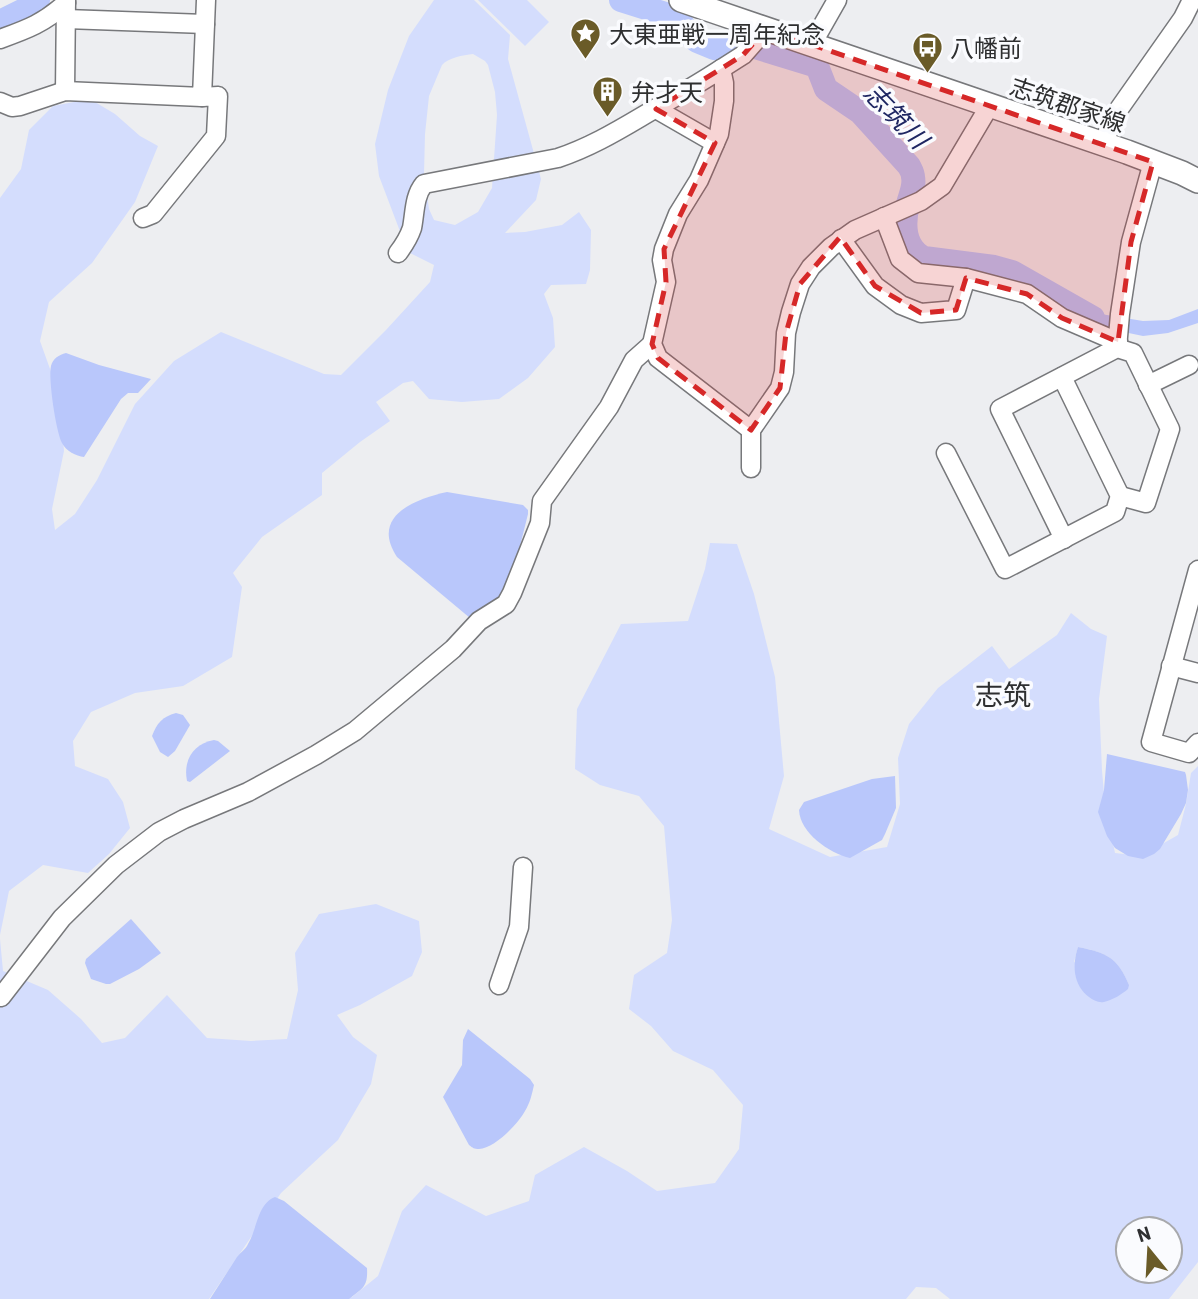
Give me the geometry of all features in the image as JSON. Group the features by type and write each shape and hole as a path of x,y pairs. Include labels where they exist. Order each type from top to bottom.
{"main road":[{"name":"志筑郡家線","path":"681,0 762,33 812,44 1103,144 1198,181"}],"street":[{"path":"202,97 206,0"},
{"path":"812,44 837,0"},
{"path":"1103,144 1119,109 1183,18 1192,0"},
{"path":"0,39 32,27 66,7 205,24"},
{"path":"65,91 66,7"},
{"path":"398,253 411,231 416,203 424,184 558,158 578,151 682,95 743,55 762,33"},
{"path":"1,997 62,918 116,865 159,832 248,792 355,731 453,649 479,621 506,604 540,523 542,501 609,407 634,360 652,344 666,282 662,260 664,249 678,214 699,180 719,134 724,101 721,69"},
{"path":"0,102 12,107 20,106 65,91 218,96 216,136 153,214 143,218"},
{"path":"751,468 751,430 780,388 784,372 786,333 800,284 811,267 831,247 855,230 921,201 942,186 990,105"},
{"path":"656,109 715,143"},
{"path":"1118,341 1131,242 1153,162"},
{"path":"890,214 900,259 918,273 967,278 1027,294 1062,318 1118,341 1133,353 1170,429 1146,503 1120,496"},
{"path":"841,239 875,286 901,305 921,313 956,310 967,278"},
{"path":"1064,539 1000,409 1062,377 1118,341"},
{"path":"652,344 658,358 751,430"},
{"path":"1148,385 1189,365"},
{"path":"946,453 1005,569 1115,512 1120,496 1062,377"},
{"path":"1198,570 1151,741 1189,753 1198,743"},
{"path":"1171,666 1198,673"},
{"path":"499,985 519,927 523,867"}],"highlighted area":[{"path":"766,29 1153,162 1131,242 1118,342 1062,318 1027,294 966,278 956,310 921,313 875,286 840,237 800,284 786,333 780,388 751,430 658,358 652,344 666,282 664,249 715,143 656,109 743,55"}],"shaded area":[{"path":"434,0 474,0 510,35 508,59 541,179 536,200 505,233 562,225 579,212 591,230 590,270 586,284 551,285 544,294 553,318 555,347 528,378 499,399 462,402 429,399 413,381 403,383 376,402 390,421 322,473 322,495 262,537 233,573 242,587 232,657 183,686 135,693 91,712 73,741 75,766 108,779 123,802 130,828 109,854 88,873 43,865 9,891 0,935 0,198 21,169 29,130 53,106 90,99 158,146 135,202 92,263 49,302 40,341 59,394 64,451 52,509 55,530 75,514 97,480 135,404 174,361 221,332 324,374 341,375 430,282 434,265 410,253 379,176 375,144 388,90 409,36","holes":["473,54 485,61 495,92 497,115 492,188 478,212 455,225 434,220 429,209 424,174 429,96 442,65 448,60"]},
{"path":"478,0 527,0 549,22 525,46"},
{"path":"1072,299 1101,314 1143,321 1169,320 1198,309 1198,323 1168,333 1143,336 1095,326 1059,306"},
{"path":"66,353 151,379 138,393 128,393 121,399 84,457 72,453 64,446 55,417 51,366 57,357"},
{"path":"447,492 523,505 528,510 516,562 501,598 470,618 397,557 390,543 389,531 400,512 422,499"},
{"path":"710,543 737,544 754,594 775,677 784,776 769,829 830,857 887,847 900,804 898,758 909,724 938,688 992,646 1009,669 1057,635 1071,613 1091,629 1107,636 1099,699 1105,804 1115,853 1141,856 1178,835 1191,773 1198,766 1198,1262 1184,1280 1184,1215 1114,1215 1114,1285 1180,1285 1169,1299 950,1299 936,1288 916,1287 906,1299 345,1299 352,1297 378,1276 402,1211 426,1185 486,1216 529,1201 535,1175 584,1147 657,1191 715,1183 739,1149 743,1105 713,1070 673,1051 651,1026 629,1009 634,975 667,953 672,920 664,826 639,796 600,785 575,769 577,709 621,624 688,621 705,569","holes":["1078,947 1097,952 1115,962 1129,985 1074,962"]},
{"path":"176,713 183,715 190,725 175,751 168,757 160,752 152,736 161,721"},
{"path":"214,740 230,751 190,782 187,781 187,766 191,754 200,745"},
{"path":"1107,754 1185,772 1188,790 1181,814 1160,849 1143,859 1128,856 1115,848 1107,836 1098,812 1104,790"},
{"path":"895,776 896,808 882,840 850,858 825,847 804,827 799,810 804,802 872,779"},
{"path":"376,904 419,921 422,952 412,976 337,1015 353,1037 377,1055 371,1084 338,1140 281,1193 209,1299 0,1299 0,939 3,971 48,990 81,1019 102,1043 125,1038 167,995 207,1038 251,1041 287,1039 298,990 295,953 319,914"},
{"path":"131,919 161,953 139,969 110,984 91,979 86,959"},
{"path":"1078,947 1104,954 1115,962 1125,976 1128,989 1104,1002 1089,997 1080,987 1075,974"},
{"path":"468,1029 534,1085 528,1105 517,1122 492,1145 479,1149 469,1145 443,1097 462,1065 463,1040"},
{"path":"275,1197 284,1201 367,1268 365,1283 349,1299 210,1299 247,1246 264,1205"}],"waterway":[{"name":"志筑川","path":"0,22 38,0"},
{"name":"志筑川","path":"621,0 678,18 697,41 714,48 724,49 739,42 817,66 826,89 860,112 909,166 913,174 913,184 906,212 906,228 909,242 917,254 924,258 994,267 1012,272 1093,318"}],"place":[{"name":"大東亜戦一周年紀念","path":"586,60"},
{"name":"八幡前","path":"927,74"},
{"name":"弁才天","path":"608,118"}],"district":[{"name":"志筑","path":"1003,694"}]}
